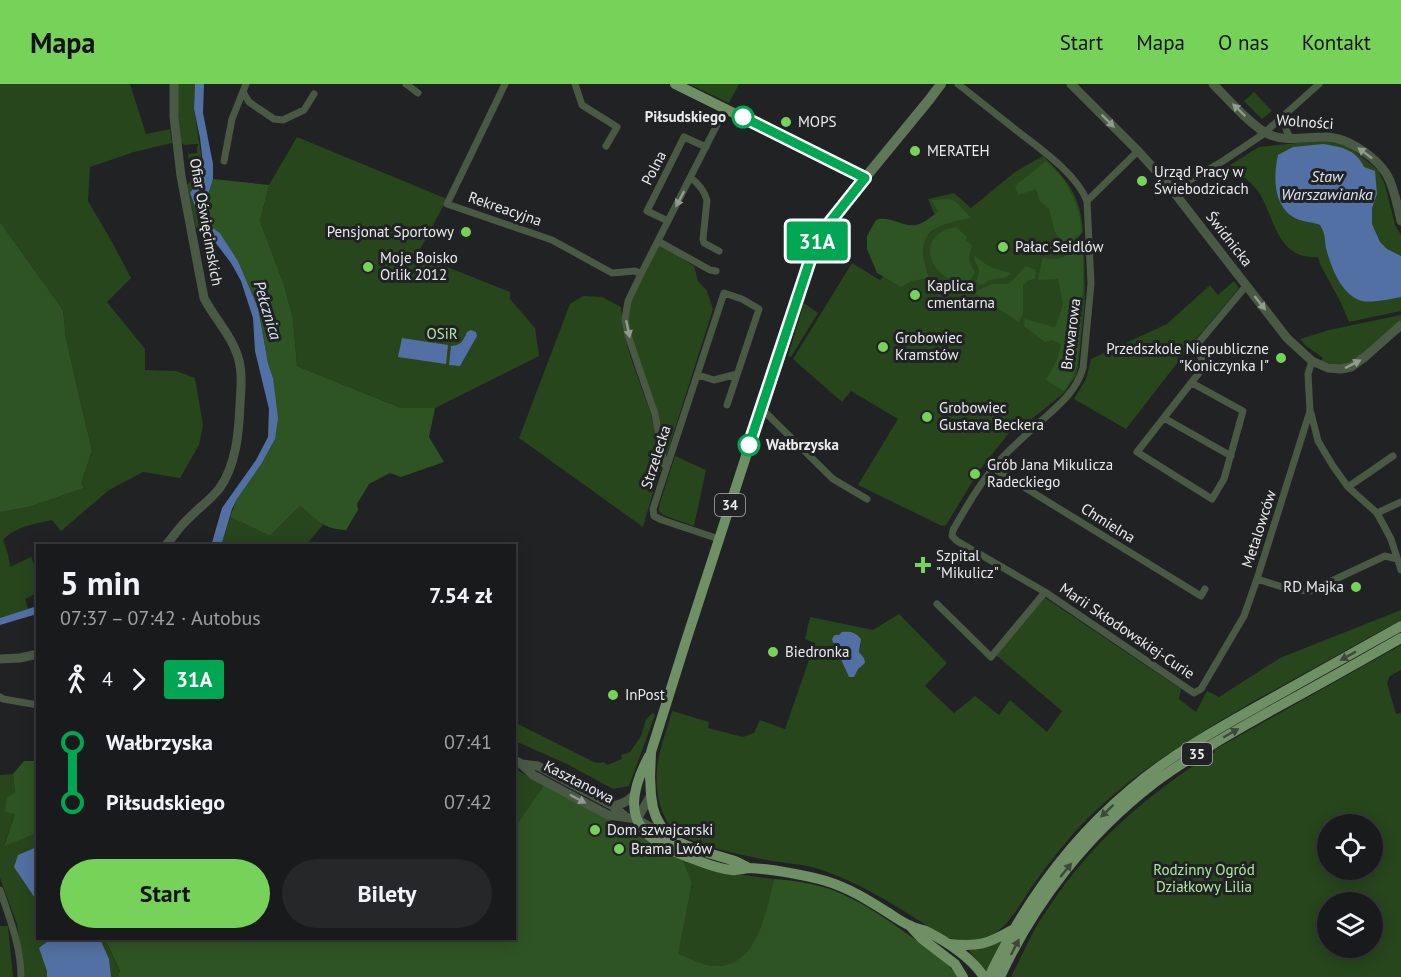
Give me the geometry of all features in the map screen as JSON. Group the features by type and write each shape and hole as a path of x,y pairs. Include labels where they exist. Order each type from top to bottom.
{"main road":[{"path":"675,84 865,178 941,84"},
{"name":"34","path":"865,178 816,242 651,752 639,774 634,795 633,819 647,835 660,844 682,855 712,865 733,870 749,868 810,877 843,887 911,927 921,938 955,964 963,977"},
{"name":"35","path":"986,977 1012,930 1037,892 1071,849 1101,816 1142,780 1203,738 1400,631"},
{"name":"35","path":"1000,977 1026,927 1060,878 1105,827 1140,795 1186,760 1400,631"},
{"name":"34","path":"651,752 651,795 656,817 668,837 749,868"},
{"name":"34","path":"911,927 926,931 950,944 971,960 986,977"},
{"path":"950,944 969,946 984,944 1012,930"},
{"path":"955,964 974,977"}],"street":[{"name":"Ofiar Oświęcimskich","path":"167,544 186,520 224,482 233,458 239,427 241,371 238,355 230,338 204,298 181,176 174,117 174,84"},
{"path":"224,161 232,118 246,84"},
{"path":"406,84 418,93"},
{"name":"Rekreacyjna","path":"505,84 447,204 552,240 612,273 636,271 641,274"},
{"path":"575,84 582,105 616,127 606,146"},
{"path":"958,84 1067,173 1087,201 1138,151"},
{"name":"Świdnicka","path":"1071,84 1138,151 1173,190 1287,338 1312,361"},
{"name":"Wolności","path":"1213,84 1265,132 1277,137 1327,137 1349,141 1381,165 1397,189 1401,221"},
{"path":"1173,190 1223,161 1265,132 1319,84"},
{"path":"243,92 249,102 274,119 283,120 304,110 314,94"},
{"path":"666,467 655,414 628,335 625,319 628,301 725,109"},
{"path":"1288,111 1285,125 1292,138"},
{"name":"Polna","path":"668,221 647,211 684,137 706,147"},
{"path":"691,178 707,200 704,243 719,251"},
{"name":"Browarowa","path":"953,530 993,468 1026,434 1068,397 1081,377 1090,284 1087,201"},
{"path":"658,241 710,270 716,271"},
{"path":"1192,382 1243,411 1224,479 1212,499 1137,452 1203,365 1198,349 1200,341 1246,286"},
{"name":"Strzelecka","path":"719,539 662,520 654,516 653,509 724,293 742,299 759,309 727,405"},
{"path":"1312,361 1328,368 1351,367 1401,325"},
{"name":"Metalowców","path":"1194,693 1201,689 1244,616 1309,443 1308,374 1312,361"},
{"path":"698,375 714,380 737,374"},
{"path":"761,411 766,413 833,479 867,500"},
{"path":"1310,411 1309,443 1348,488 1377,513 1393,544 1401,570"},
{"path":"1164,418 1231,456"},
{"path":"1348,488 1393,456"},
{"name":"Chmielna","path":"993,468 1201,596 1205,589"},
{"path":"1377,513 1401,502"},
{"name":"Marii Skłodowskiej-Curie","path":"953,530 952,536 957,541 1045,592 1194,693"},
{"path":"1257,579 1292,590 1310,591 1385,556 1393,544"},
{"path":"1385,556 1397,559"},
{"name":"Marii Skłodowskiej-Curie","path":"937,604 991,657 1045,592"},
{"path":"0,659 36,654"},
{"path":"0,697 36,705"},
{"name":"Kasztanowa","path":"517,762 538,766 668,837"},
{"name":"Kasztanowa","path":"517,762 533,775 608,815 633,819"},
{"name":"Kasztanowa","path":"613,806 628,801 634,795"},
{"path":"633,819 651,795"},
{"path":"0,890 20,956 21,977"}],"green space":[{"path":"0,84 130,84 146,134 170,129 172,143 134,152 90,167 88,201 131,278 107,302 145,349 145,370 176,371 195,378 203,425 199,445 180,478 143,472 109,490 61,531 52,520 32,524 8,535 3,540 10,567 31,557 36,569 36,594 25,599 28,609 0,618 0,512 29,507 84,488 81,483 92,451 66,339 63,310 0,222"},
{"path":"178,84 195,84 194,109 203,167 193,170 189,168 188,149 189,154 197,153 198,144 184,145 181,142"},
{"path":"689,84 739,84 729,103"},
{"path":"1254,92 1272,111 1262,119 1244,101"},
{"name":"OSiR","path":"297,137 447,199 417,255 510,292 510,299 535,328 539,356 435,408 401,408 297,366 293,319 284,285 260,221 269,185"},
{"name":"Staw Warszawianka","path":"1326,140 1346,144 1378,170 1385,185 1395,225 1401,235 1401,311 1349,322 1318,257 1294,252 1286,245 1274,226 1260,194 1230,165 1259,147"},
{"path":"1043,156 1060,173 1072,190 1082,220 1083,232 1078,238 1081,241 1084,240 1085,301 1076,376 1065,392 1016,432 1012,429 979,471 946,525 942,526 858,485 898,419 851,391 842,402 793,359 852,263 880,280 934,230 935,225 939,225 928,199 954,193 971,208 1015,172"},
{"path":"1046,161 1068,187 1076,203 1081,227 1080,234 1060,251 1054,252 1042,250 1034,246 1033,242 1056,242 1060,238 1055,232 1049,209 1040,201 1036,189 1018,195 1015,186"},
{"path":"200,172 204,172 190,193 202,225 196,228 187,185"},
{"path":"213,179 269,185 260,221 284,285 293,319 297,366 401,408 435,408 429,437 444,462 401,477 390,473 369,484 346,530 326,526 300,506 270,536 230,517 237,499 262,463 275,439 273,378 258,308 238,261 220,233 213,228 204,208"},
{"path":"950,199 972,218 941,226 929,234 923,252 929,278 911,281 901,287 877,273 867,249 867,236 876,220 886,219 911,225 919,224 938,212 932,200"},
{"path":"0,222 63,310 66,339 92,451 81,483 84,488 29,507 0,512"},
{"path":"956,227 967,237 966,240 972,246 969,259 975,272 969,282 968,291 939,271 930,254 932,241 936,236"},
{"path":"1083,243 1081,323 1077,366 1064,391 1046,380 1057,360 1061,344 1052,340 1045,342 1024,326 1025,319 1056,326 1063,304 1058,279 1038,280 1043,257 1060,258"},
{"path":"661,245 685,258 684,260 694,266 698,281 707,291 713,309 665,460 627,319 630,304 658,246"},
{"path":"974,255 991,267 1011,273 979,285 976,281 979,270"},
{"path":"1026,266 1036,270 1035,279 1023,285 1023,314 1019,322 975,294 978,290 993,284 1011,282"},
{"path":"1234,281 1239,288 1126,429 1074,399 1086,379 1091,359 1167,324 1210,285 1218,295"},
{"path":"583,296 602,297 621,307 628,347 652,418 661,472 659,472 643,527 519,438 570,304"},
{"path":"804,303 818,313 791,357 788,356"},
{"path":"1401,315 1401,320 1373,346 1345,365 1321,361 1323,358 1300,339 1329,330"},
{"path":"675,456 706,470 694,526 663,515 659,511"},
{"path":"300,506 323,525 307,544 222,544 230,517 270,536"},
{"path":"1044,597 1181,689 1179,699 1196,712 1207,691 1219,697 1280,658 1401,610 1401,620 1228,716 1186,742 1126,785 1089,817 1058,851 1005,924 994,934 983,939 964,940 945,937 881,897 830,873 807,866 734,853 694,841 675,831 664,816 657,793 657,769 672,711 709,722 708,728 743,737 754,733 760,720 785,729 815,643 805,639 810,617 873,630 899,614 947,663 925,686 954,713 975,696 999,715 1010,700 1047,732 1062,711 996,655","holes":["845,632 861,645 859,652 864,658 858,669 849,677 832,640 835,635"]},
{"name":"Rodzinny Ogród Działkowy Lilia","path":"1401,645 1401,670 1390,676 1387,683 1396,714 1401,713 1401,977 1011,977 1040,920 1069,878 1087,857 1147,800 1215,752 1214,750"},
{"path":"653,713 655,715 629,786 613,789 567,764 516,741 516,723 594,762 604,762 607,765 622,759 621,755 630,752 641,736 646,719"},
{"path":"24,761 36,761 36,833 4,846 15,814 5,812 7,797 15,793 13,774"},
{"path":"516,770 544,785 516,826"},
{"path":"13,774 15,793 15,814 4,845 36,833 36,940 105,940 120,972 118,977 24,977 17,924 0,878 0,775"},
{"path":"544,785 682,858 692,883 678,954 705,964 713,966 728,964 740,958 750,948 763,921 774,879 826,888 861,903 938,956 958,977 118,977 120,971 105,940 516,940 516,826"},
{"path":"682,858 736,874 774,879 758,936 741,959 728,965 713,966 677,954 692,884"},
{"path":"0,926 8,926 13,977 0,977"},
{"path":"1002,941 986,971 970,950"}],"water":[{"path":"195,84 204,84 203,113 213,164 213,179 204,208 213,228 220,233 238,261 258,308 273,378 278,418 275,439 262,463 237,499 222,544 212,544 222,508 256,460 268,437 269,409 255,351 253,318 241,281 231,263 202,225 190,193 204,172 194,109"},
{"name":"Staw Warszawianka","path":"1323,144 1347,150 1357,156 1364,167 1375,171 1377,194 1372,208 1372,224 1380,242 1387,249 1401,256 1401,297 1362,301 1348,293 1334,272 1320,225 1297,219 1289,214 1279,200 1275,182 1278,155 1293,147"},
{"path":"471,330 476,332 477,336 460,366 449,365 451,346 460,344 467,332"},
{"path":"402,338 448,345 446,364 398,357"},
{"path":"36,606 36,614 0,625 0,618"},
{"path":"852,632 861,639 859,652 865,663 854,677 849,677 832,640 835,635"},
{"path":"36,847 36,900 14,867 18,855"},
{"path":"100,940 109,959 111,977 47,977 39,948 47,942"}],"bus line":[{"name":"31A","path":"743,117 865,178 816,242 749,445"}],"place":[{"name":"Piłsudskiego","path":"743,117"},
{"name":"MOPS","path":"786,122"},
{"name":"MERATEH","path":"915,151"},
{"name":"Urząd Pracy w Świebodzicach","path":"1142,181"},
{"name":"Pensjonat Sportowy","path":"466,232"},
{"name":"Pałac Seidlów","path":"1003,247"},
{"name":"Moje Boisko Orlik 2012","path":"368,267"},
{"name":"Kaplica cmentarna","path":"915,295"},
{"name":"Grobowiec Kramstów","path":"883,347"},
{"name":"Przedszkole Niepubliczne \"Koniczynka I\"","path":"1281,358"},
{"name":"Grobowiec Gustava Beckera","path":"927,417"},
{"name":"Wałbrzyska","path":"749,445"},
{"name":"Grób Jana Mikulicza Radeckiego","path":"975,474"},
{"name":"Szpital \"Mikulicz\"","path":"923,565"},
{"name":"RD Majka","path":"1356,587"},
{"name":"Biedronka","path":"773,652"},
{"name":"InPost","path":"613,695"},
{"name":"Dom szwajcarski","path":"595,830"},
{"name":"Brama Lwów","path":"619,849"}],"water label":[{"name":"Pełcznica","path":"268,310"}]}
